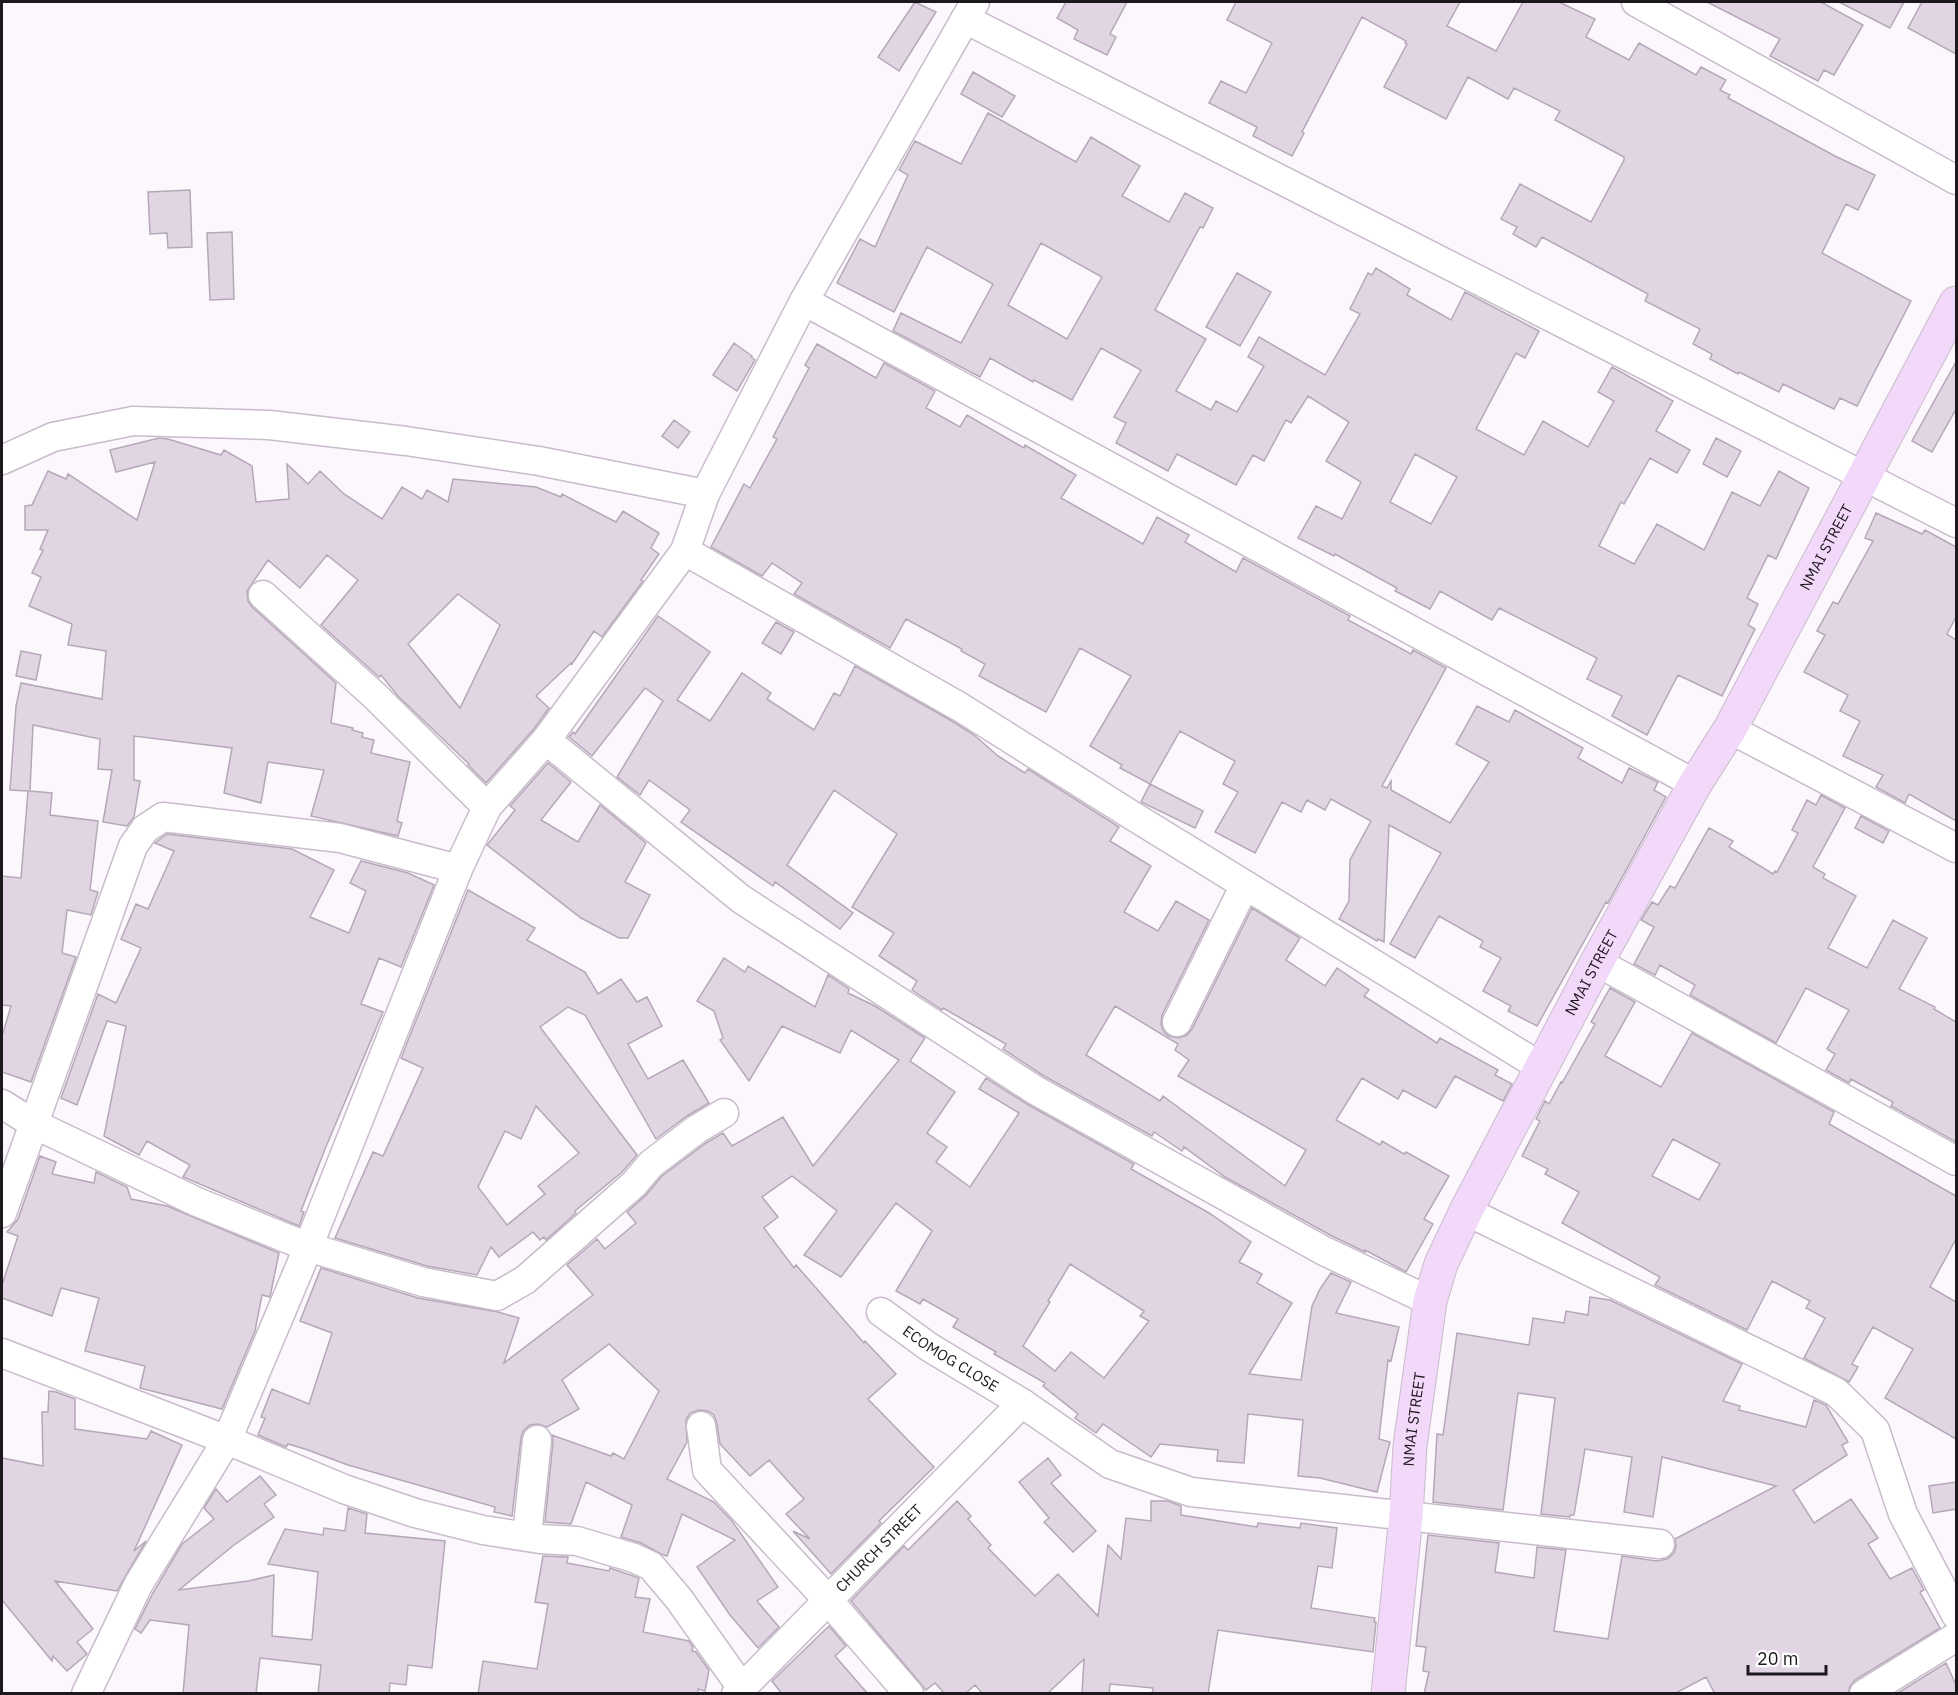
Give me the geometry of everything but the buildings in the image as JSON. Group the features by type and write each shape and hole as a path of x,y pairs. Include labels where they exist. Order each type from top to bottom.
{"street":[{"path":"1636,2 1956,180"},
{"path":"86,1694 138,1585 227,1440 308,1247 458,869 487,807 546,740 686,551 705,494 804,301 970,10 1863,477 1956,523"},
{"path":"804,301 1695,784"},
{"name":"NMAI STREET","path":"1388,1694 1406,1516 1410,1446 1430,1301 1441,1264 1541,1067 1695,784 1730,729 1956,303"},
{"path":"2,460 53,437 133,421 269,425 406,441 528,459 705,494"},
{"path":"686,551 960,707 1541,1067"},
{"path":"263,595 375,696 487,807"},
{"path":"1730,729 1956,848"},
{"path":"546,740 741,898 1035,1090 1324,1251 1430,1301"},
{"path":"2,1213 133,846 146,829 163,817 340,838 458,869"},
{"path":"1177,1022 1245,885"},
{"path":"1598,962 1956,1161"},
{"path":"2,1104 34,1124 197,1202 308,1247 423,1282 497,1296 525,1280 634,1184 651,1164 696,1129 724,1113"},
{"path":"1466,1211 1836,1392 1875,1430 1903,1514 1956,1615"},
{"name":"ECOMOG CLOSE","path":"881,1312 929,1347 1022,1403 1110,1464 1191,1492 1660,1544"},
{"path":"2,1353 227,1440 344,1489 415,1513 483,1530 577,1541 634,1558 651,1566 680,1599 739,1690"},
{"name":"CHURCH STREET","path":"739,1690 1022,1403"},
{"path":"701,1426 707,1470 828,1600 909,1694"},
{"path":"527,1536 537,1440"},
{"path":"1864,1694 1956,1637"}]}
